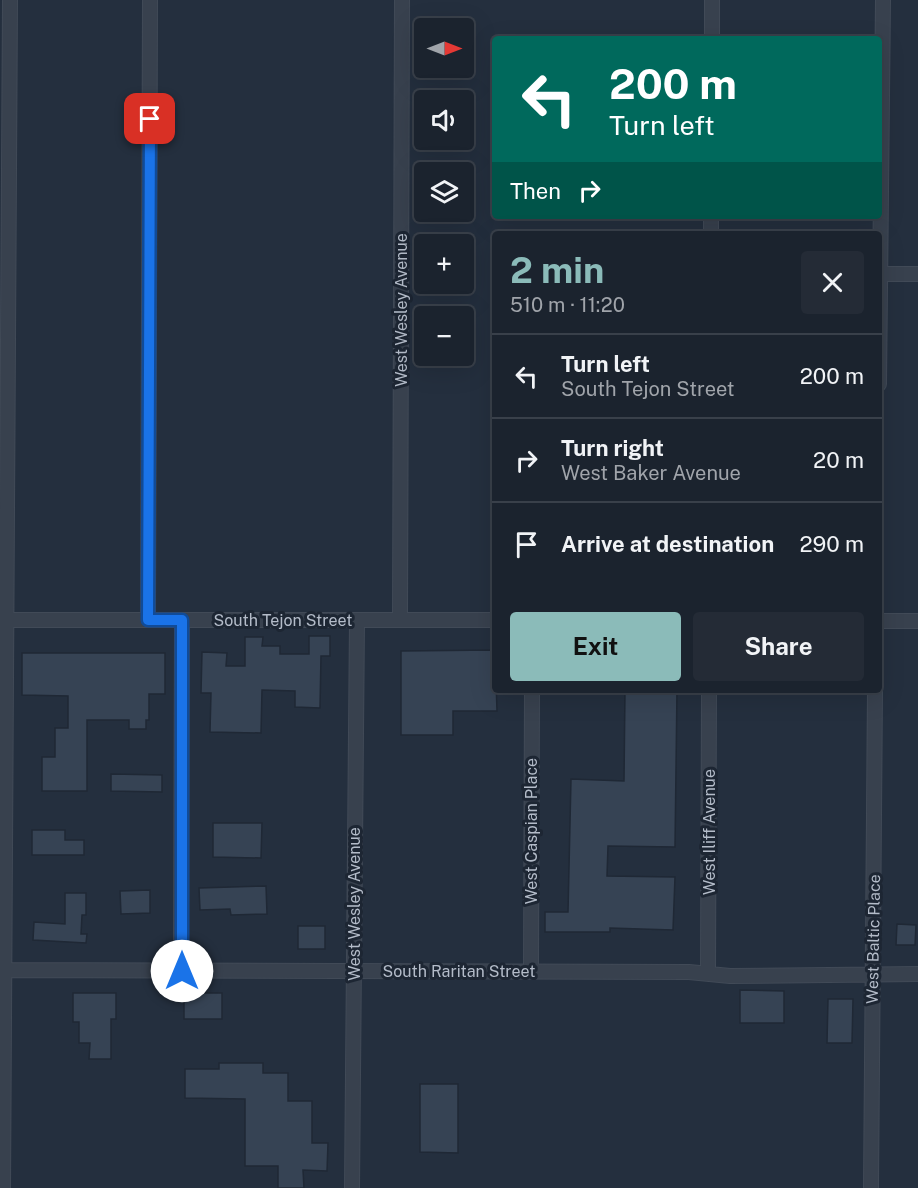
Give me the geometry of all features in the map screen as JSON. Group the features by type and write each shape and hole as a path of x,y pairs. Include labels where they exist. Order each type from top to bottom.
{"street":[{"path":"3,1188 3,620 10,0"},
{"path":"148,620 150,0"},
{"name":"West Wesley Avenue","path":"400,620 402,0"},
{"path":"712,0 712,36"},
{"path":"882,137 884,0"},
{"path":"882,274 918,274"},
{"name":"South Tejon Street","path":"3,620 492,620"},
{"path":"182,620 182,971"},
{"name":"West Wesley Avenue","path":"352,1188 357,620"},
{"path":"882,621 918,621"},
{"name":"West Caspian Place","path":"531,971 532,693"},
{"name":"West Iliff Avenue","path":"708,974 709,693"},
{"name":"West Baltic Place","path":"871,1188 875,693"},
{"name":"South Raritan Street","path":"3,970 689,972 730,976 918,974"}],"building":[{"path":"309,636 330,636 330,656 321,656 320,708 295,707 295,691 262,690 261,733 210,732 211,693 201,693 202,652 227,653 226,666 245,666 245,637 263,637 262,646 280,646 280,654 309,654"},
{"path":"492,650 492,693 496,693 497,711 453,711 453,735 401,735 401,651"},
{"path":"22,653 165,653 165,694 149,694 149,720 146,720 146,729 129,729 129,720 87,720 87,791 42,791 42,757 55,757 55,728 68,728 68,696 22,695"},
{"path":"625,693 677,693 675,847 608,846 607,876 675,877 673,930 610,928 610,932 545,932 545,912 568,912 571,779 624,781"},
{"path":"111,774 162,775 162,792 111,791"},
{"path":"213,823 262,823 261,858 213,857"},
{"path":"32,830 65,830 65,840 84,840 84,855 32,855"},
{"path":"266,886 267,914 231,915 230,909 200,910 199,888"},
{"path":"150,890 150,913 121,914 120,891"},
{"path":"65,893 86,893 86,915 82,915 81,934 87,934 86,943 33,940 34,922 65,924"},
{"path":"897,924 916,925 915,945 896,945"},
{"path":"298,926 325,926 325,949 298,949"},
{"path":"740,990 784,991 784,1023 740,1023"},
{"path":"73,993 116,993 116,1019 111,1019 111,1059 89,1059 90,1043 79,1043 79,1022 73,1022"},
{"path":"184,993 222,993 222,1019 184,1019"},
{"path":"828,999 853,999 852,1043 827,1043"},
{"path":"219,1063 263,1063 263,1073 288,1073 288,1101 312,1101 312,1143 328,1143 327,1171 303,1170 304,1188 278,1188 278,1166 245,1166 245,1099 185,1098 185,1069 219,1069"},
{"path":"420,1084 458,1084 458,1153 420,1152"}],"route":[{"path":"150,119 148,620 182,620 182,971"}]}
